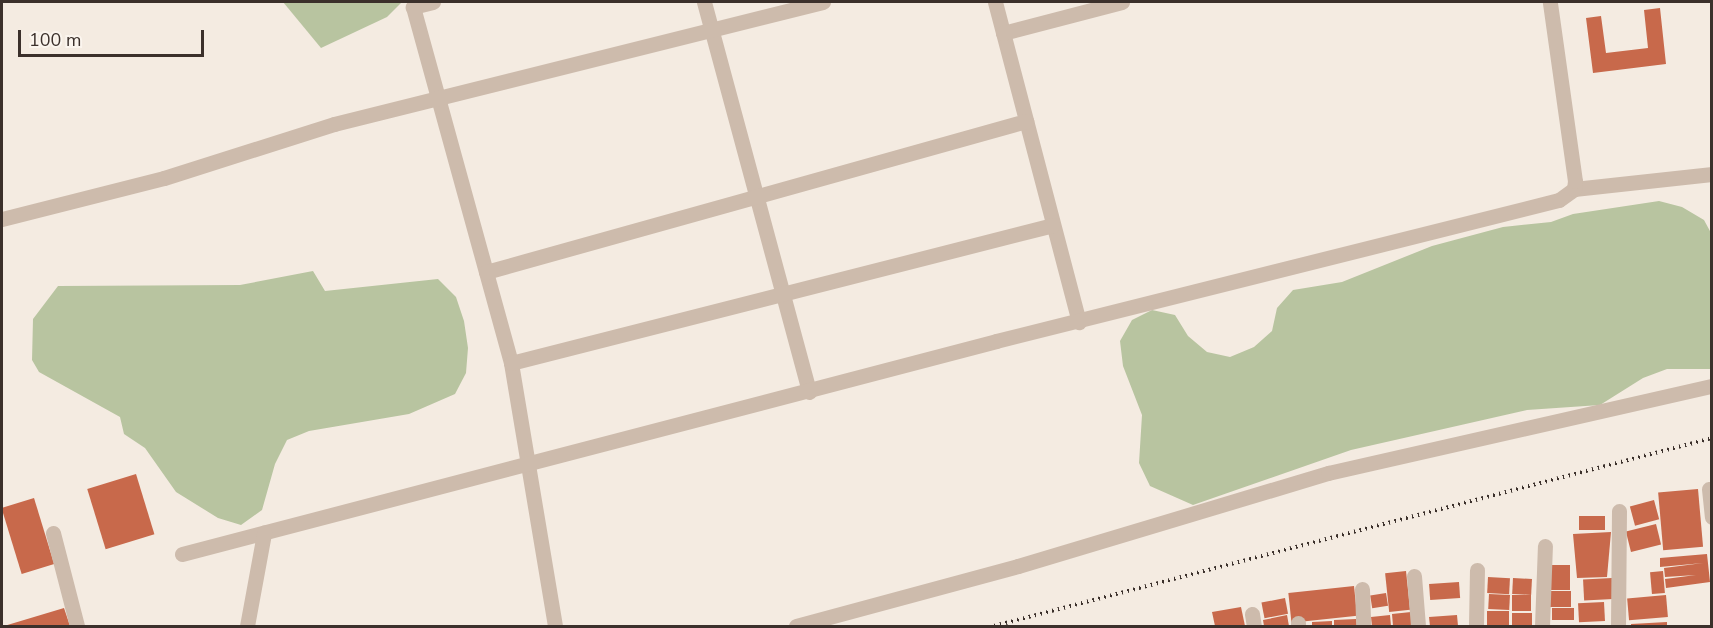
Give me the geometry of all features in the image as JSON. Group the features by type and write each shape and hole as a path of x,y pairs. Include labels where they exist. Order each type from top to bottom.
{"street":[{"path":"433,2 413,7 511,363 530,466 555,627"},
{"path":"704,2 758,194 809,392"},
{"path":"2,219 164,178 334,124 438,100 823,2"},
{"path":"995,2 1078,321"},
{"path":"1003,33 1122,2"},
{"path":"1550,2 1574,189"},
{"path":"486,272 758,194 1026,121"},
{"path":"182,554 530,466 1078,321 1559,200 1574,189 1712,174"},
{"path":"511,363 1053,225"},
{"path":"796,627 1018,566 1328,473 1712,386"},
{"path":"1709,489 1712,517"},
{"path":"1618,627 1619,511"},
{"path":"52,533 76,627"},
{"path":"247,627 264,533"},
{"path":"1542,627 1545,546"},
{"path":"1476,627 1477,570"},
{"path":"1414,576 1418,627"},
{"path":"1362,589 1364,627"}],"green space":[{"path":"283,2 402,2 387,17 321,48"},
{"path":"1659,201 1682,207 1704,220 1711,233 1711,369 1667,369 1643,378 1600,405 1527,410 1351,450 1193,505 1150,486 1139,463 1142,415 1123,366 1120,341 1132,320 1152,310 1175,315 1188,336 1207,352 1230,357 1254,347 1272,331 1277,308 1293,290 1342,282 1432,246 1503,227 1551,222 1573,214"},
{"path":"313,271 325,291 438,279 456,297 464,321 468,348 466,373 455,394 409,414 309,431 287,440 275,464 262,510 241,525 218,518 176,492 145,448 124,434 120,417 39,372 32,360 33,319 58,286 240,285"}],"building":[{"path":"1660,8 1666,64 1593,73 1586,18 1601,16 1606,53 1648,48 1644,10"},
{"path":"136,474 154,534 106,549 87,489"},
{"path":"1698,489 1703,547 1663,550 1658,492"},
{"path":"34,498 54,564 22,574 2,508"},
{"path":"1654,500 1659,519 1635,526 1630,506"},
{"path":"1579,516 1605,516 1605,530 1579,530"},
{"path":"1656,524 1661,544 1631,552 1626,531"},
{"path":"1611,532 1607,577 1577,578 1573,534"},
{"path":"1707,554 1710,582 1666,588 1665,579 1696,575 1665,577 1664,568 1703,563 1660,567 1660,558"},
{"path":"1548,565 1570,565 1570,590 1548,590"},
{"path":"1406,571 1410,610 1389,612 1385,573"},
{"path":"1663,571 1665,593 1652,594 1650,572"},
{"path":"1488,577 1510,578 1509,594 1487,593"},
{"path":"1513,578 1532,579 1531,595 1512,594"},
{"path":"1612,578 1613,599 1584,600 1583,580"},
{"path":"1459,582 1460,598 1430,600 1429,584"},
{"path":"1354,586 1357,616 1291,623 1288,593"},
{"path":"1550,591 1571,591 1571,607 1550,607"},
{"path":"1386,593 1388,606 1372,608 1370,596"},
{"path":"1489,594 1510,595 1509,610 1488,609"},
{"path":"1512,595 1531,595 1531,611 1512,611"},
{"path":"1666,595 1668,617 1629,620 1627,598"},
{"path":"1285,598 1288,614 1264,618 1261,603"},
{"path":"1604,602 1605,621 1579,622 1578,603"},
{"path":"1241,607 1245,626 1215,626 1212,612"},
{"path":"64,608 70,626 4,626"},
{"path":"1552,608 1574,608 1574,620 1552,620"},
{"path":"1487,611 1509,611 1509,625 1487,625"},
{"path":"1411,612 1413,626 1393,626 1392,614"},
{"path":"1512,613 1532,613 1532,626 1512,626"},
{"path":"1287,615 1289,626 1264,626 1263,620"},
{"path":"1390,615 1391,626 1372,626 1371,617"},
{"path":"1457,615 1458,626 1430,626 1429,617"},
{"path":"1356,619 1357,626 1334,626 1334,620"},
{"path":"1332,621 1332,626 1312,626 1312,622"},
{"path":"1667,622 1667,626 1631,626 1631,624"}],"railway":[{"path":"994,626 1712,438"}]}
